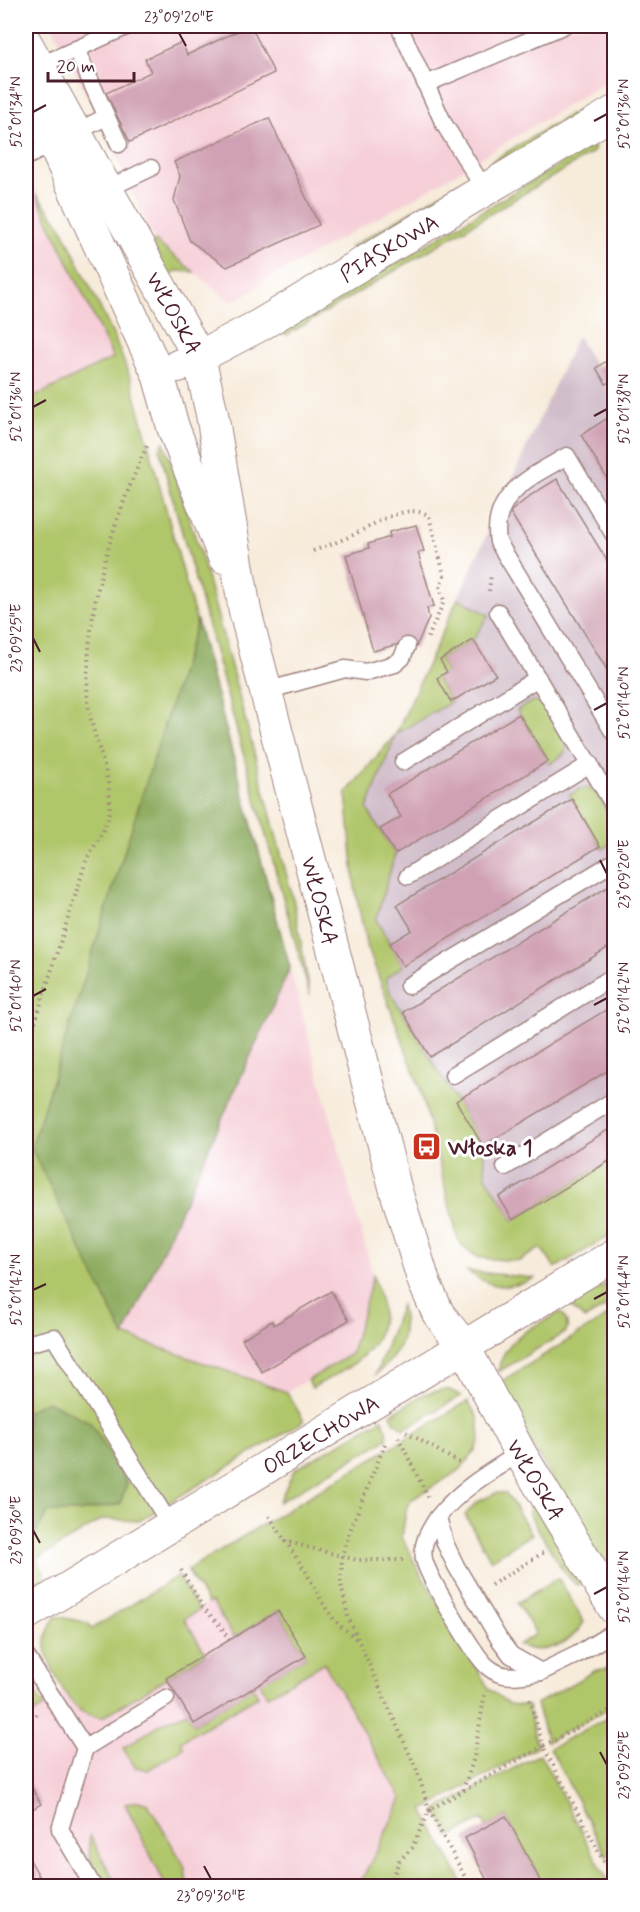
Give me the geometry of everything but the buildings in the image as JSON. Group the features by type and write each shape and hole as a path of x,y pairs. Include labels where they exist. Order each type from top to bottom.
{"street":[{"name":"WŁOSKA","path":"29,66 51,144 80,202 158,374 173,427 245,610"},
{"name":"PIASKOWA","path":"158,374 199,357 260,326 615,112"},
{"name":"WŁOSKA","path":"51,144 108,189 166,300 199,357 214,423 245,610 396,1191 442,1273 455,1302 464,1347 520,1454 615,1608"},
{"name":"ORZECHOWA","path":"26,1614 615,1255"}],"lane":[{"path":"29,66 76,49 102,31 128,26"},
{"path":"399,26 444,124 485,190"},
{"path":"426,84 562,26"},
{"path":"76,49 119,144"},
{"path":"51,144 106,117"},
{"path":"80,202 152,168"},
{"path":"615,535 567,456 511,492 497,525 498,542 615,733"},
{"path":"498,612 615,806"},
{"path":"266,691 345,669 366,672 395,664 402,658 407,646"},
{"path":"403,762 538,678"},
{"path":"408,876 590,764"},
{"path":"408,986 615,862"},
{"path":"453,1075 615,976"},
{"path":"505,1167 615,1100"},
{"path":"26,1344 54,1337 171,1526"},
{"path":"520,1454 483,1477 448,1503 424,1538 424,1560 438,1590 468,1641 487,1667 511,1678 540,1672 576,1655 615,1632"},
{"path":"438,1517 445,1543 456,1566 499,1639 511,1655 540,1672"},
{"path":"26,1656 85,1748"},
{"path":"93,1887 60,1829 85,1748 166,1698"}],"path":[{"path":"26,1052 87,858 102,835 110,806 107,778 88,703 88,665 94,615 114,526 152,435"},
{"path":"313,551 339,542 386,518 413,510 429,516 444,575 440,586 444,601 427,640"},
{"path":"498,542 490,575 488,606 491,613 498,612"},
{"path":"406,1432 483,1477"},
{"path":"398,1437 438,1517"},
{"path":"385,1444 342,1556 341,1584 348,1617 418,1773 429,1810 470,1887"},
{"path":"269,1516 335,1621 361,1643"},
{"path":"284,1541 357,1560 424,1560"},
{"path":"473,1596 547,1551"},
{"path":"181,1570 203,1607 229,1640"},
{"path":"463,1791 474,1758 487,1667"},
{"path":"523,1675 543,1746 615,1881"},
{"path":"389,1887 399,1861 412,1848 429,1810 615,1708"},
{"path":"606,1866 615,1849"}],"shaded area":[{"path":"52,26 614,26 614,77 419,195 231,302 155,241 115,153"},
{"path":"26,169 113,358 26,401"},
{"path":"577,336 614,398 614,1233 555,1268 541,1248 519,1261 479,1258 464,1248 458,1239 420,1088 366,943 355,888 350,836"},
{"path":"290,968 373,1275 351,1354 287,1392 124,1336"},
{"path":"275,1562 410,1794 367,1886 26,1886 26,1712"}],"green space":[{"path":"571,114 578,118 498,166 492,161"},
{"path":"592,145 595,148 592,153 287,335 281,332"},
{"path":"468,178 465,186 352,254 351,247"},
{"path":"36,194 61,226 115,339 131,380 290,968 124,1335 287,1392 304,1421 139,1521 103,1519 37,1559 46,1577 26,1591 26,401 113,358"},
{"path":"155,241 194,272 175,271 168,279 152,244"},
{"path":"164,442 202,558 294,903 310,995 166,474 160,449"},
{"path":"458,598 489,615 473,640 440,660 447,672 437,679 451,702 396,734"},
{"path":"197,621 290,968 124,1336 31,1148"},
{"path":"532,701 543,704 565,741 565,752 550,764 517,710"},
{"path":"396,734 367,809 395,854 376,920 403,966 386,978 391,995 483,1146 486,1176 513,1220 614,1158 614,1233 555,1268 541,1248 519,1261 479,1258 464,1248 458,1239 420,1088 366,943 355,888 346,793"},
{"path":"589,788 596,792 614,824 614,842 602,849 569,795 580,789"},
{"path":"467,1271 535,1278 517,1285 500,1286 475,1277"},
{"path":"373,1275 382,1312 376,1340 359,1359 312,1388 308,1380 351,1354"},
{"path":"614,1279 614,1302 585,1319 570,1306"},
{"path":"401,1305 403,1326 400,1344 391,1359 376,1374"},
{"path":"561,1312 567,1324 566,1332 498,1372 501,1360 513,1341 521,1334"},
{"path":"614,1312 614,1583 505,1400 500,1382"},
{"path":"450,1390 461,1396 404,1429 395,1422 391,1414 424,1394"},
{"path":"47,1401 90,1422 127,1483 120,1504 78,1512 48,1512 36,1532 26,1534 26,1412"},
{"path":"468,1401 478,1418 480,1440 476,1449 460,1470 411,1500 406,1511 402,1537 419,1571 489,1689 509,1704 528,1706 537,1747 423,1810 464,1886 359,1886 402,1799 324,1663 267,1696 260,1683 306,1656 278,1611 234,1637 212,1602 208,1604 187,1570"},
{"path":"382,1419 387,1430 387,1439 279,1502 294,1470"},
{"path":"496,1493 506,1493 532,1534 491,1560 465,1515 477,1502"},
{"path":"531,1500 583,1581 579,1585 575,1584 561,1567 529,1514"},
{"path":"178,1576 199,1610 184,1619 206,1654 103,1717 92,1716 81,1711 63,1690 46,1649 49,1628 56,1616 88,1623 92,1629"},
{"path":"558,1578 584,1622 572,1637 556,1646 537,1650 518,1645 536,1634 517,1603"},
{"path":"614,1668 614,1706 547,1742 536,1704 596,1670"},
{"path":"26,1674 44,1707 26,1718"},
{"path":"253,1687 258,1696 181,1741 184,1748 148,1770 135,1767 123,1748 162,1723 187,1712 194,1724"},
{"path":"614,1714 614,1843 607,1857 550,1748"},
{"path":"540,1754 607,1879 604,1886 543,1886 506,1816 487,1827 482,1819 450,1837 436,1810"},
{"path":"138,1801 148,1804 185,1867 187,1886 166,1886 125,1804"},
{"path":"90,1835 117,1886 104,1886 97,1874 90,1856"}],"place":[{"name":"Włoska 1","path":"427,1147"}]}
